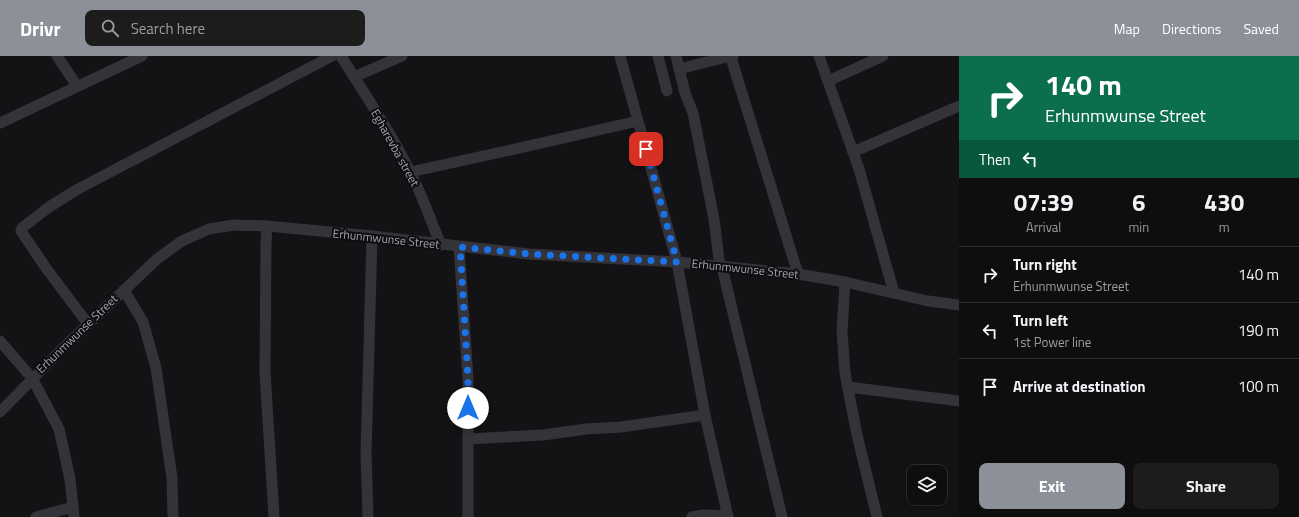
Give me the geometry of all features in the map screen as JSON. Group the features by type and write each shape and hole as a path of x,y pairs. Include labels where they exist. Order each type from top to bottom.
{"street":[{"path":"57,56 77,86"},
{"path":"0,122 142,56"},
{"path":"88,324 21,231 22,228 49,207 78,189 332,56"},
{"name":"Egharevba street","path":"341,56 383,124 410,172 441,245"},
{"path":"354,77 402,56"},
{"path":"620,56 677,262 705,415 728,517 703,515 692,517"},
{"path":"658,56 667,91"},
{"path":"676,56 685,93 693,113 714,218 721,267 782,517"},
{"path":"679,69 732,56 732,61 798,274"},
{"path":"819,56 860,169 894,293"},
{"path":"828,81 882,56"},
{"path":"854,152 959,106"},
{"path":"410,172 506,152 638,121"},
{"name":"Erhunmwunse Street","path":"0,412 32,378 157,259 182,241 209,229 234,225 267,226 372,236 529,254 677,262 798,274 845,282 928,301 959,306"},
{"path":"267,226 265,372 274,517"},
{"path":"368,517 366,454 372,236"},
{"path":"460,247 468,378 468,517"},
{"path":"845,282 842,331 845,373 857,435 877,517"},
{"path":"124,290 143,322 156,368 172,478 173,517"},
{"path":"0,341 32,378 59,429 70,479 74,512 36,517"},
{"path":"848,387 959,401"},
{"path":"468,439 543,435 621,427 705,415"}],"route":[{"path":"468,408 468,378 460,247 529,254 677,262 646,149"}]}
